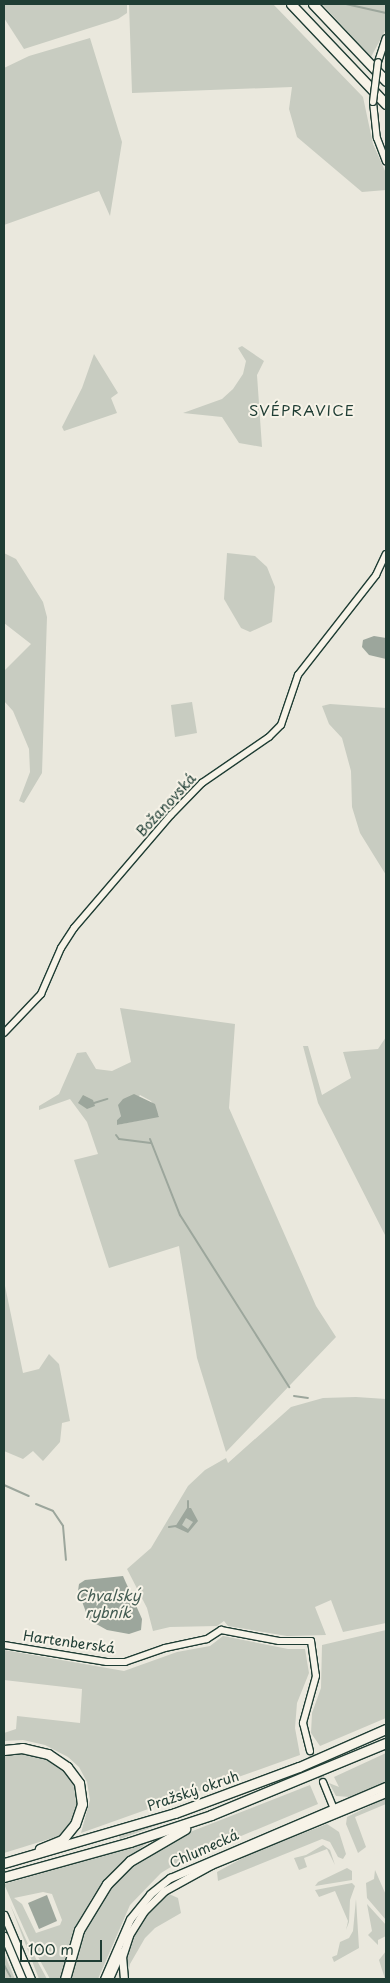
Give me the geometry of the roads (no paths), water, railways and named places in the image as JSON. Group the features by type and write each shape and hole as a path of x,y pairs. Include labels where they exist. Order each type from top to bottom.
{"highway":[{"path":"291,4 386,104"},
{"path":"312,4 386,81"},
{"name":"Pražský okruh","path":"5,1863 183,1810 306,1764 386,1729"},
{"name":"Pražský okruh","path":"7,1876 130,1842 212,1815 386,1744"},
{"path":"4,1750 32,1749 61,1762 77,1780 82,1800 78,1820 64,1837 5,1863"},
{"path":"64,1979 78,1930 111,1879 154,1845 212,1815"}],"main road":[{"name":"Chlumecká","path":"108,1978 130,1919 159,1886 187,1868 386,1786"},
{"name":"Chlumecká","path":"124,1979 122,1962 125,1943 147,1907 172,1885 211,1865 386,1793"},
{"path":"4,1915 31,1979"},
{"path":"4,1936 22,1979"}],"street":[{"path":"386,38 378,62 373,102 377,138 386,161"},
{"name":"Božanovská","path":"4,1033 41,994 61,948 74,928 171,815 202,783 269,737 281,724 298,675 376,575 386,554"},
{"name":"Hartenberská","path":"4,1645 106,1662 125,1662 165,1648 208,1639 221,1630 279,1641 312,1642 316,1676 304,1723 310,1751"},
{"path":"323,1782 336,1814"},
{"name":"Chlumecká","path":"108,1978 125,1943"}],"water":[{"path":"374,636 386,638 386,659 369,655 362,647 363,640"},
{"path":"134,1094 155,1104 159,1117 117,1125 117,1120 121,1116 118,1105 123,1099"},
{"path":"83,1095 93,1100 95,1106 87,1109 78,1103"},
{"path":"187,1508 191,1508 198,1521 188,1533 175,1527","holes":["186,1518 193,1522 188,1529 182,1525"]},
{"name":"Chvalský rybník","path":"123,1576 142,1619 141,1630 129,1634 107,1630 89,1620 78,1591 79,1584 85,1580"},
{"path":"47,1895 57,1921 39,1929 28,1903"}],"waterway":[{"path":"346,4 386,13"},
{"path":"94,1103 107,1099"},
{"path":"116,1135 119,1139 151,1143"},
{"path":"150,1139 180,1215 289,1387"},
{"path":"294,1396 308,1398"},
{"path":"4,1485 29,1496"},
{"path":"188,1501 188,1508"},
{"path":"36,1504 53,1511 63,1526 66,1560"},
{"path":"169,1527 176,1526"},
{"path":"4,1965 10,1976"}],"tunnel":[{"path":"310,1751 323,1782"}],"district":[{"name":"SVÉPRAVICE","path":"302,410"}]}
